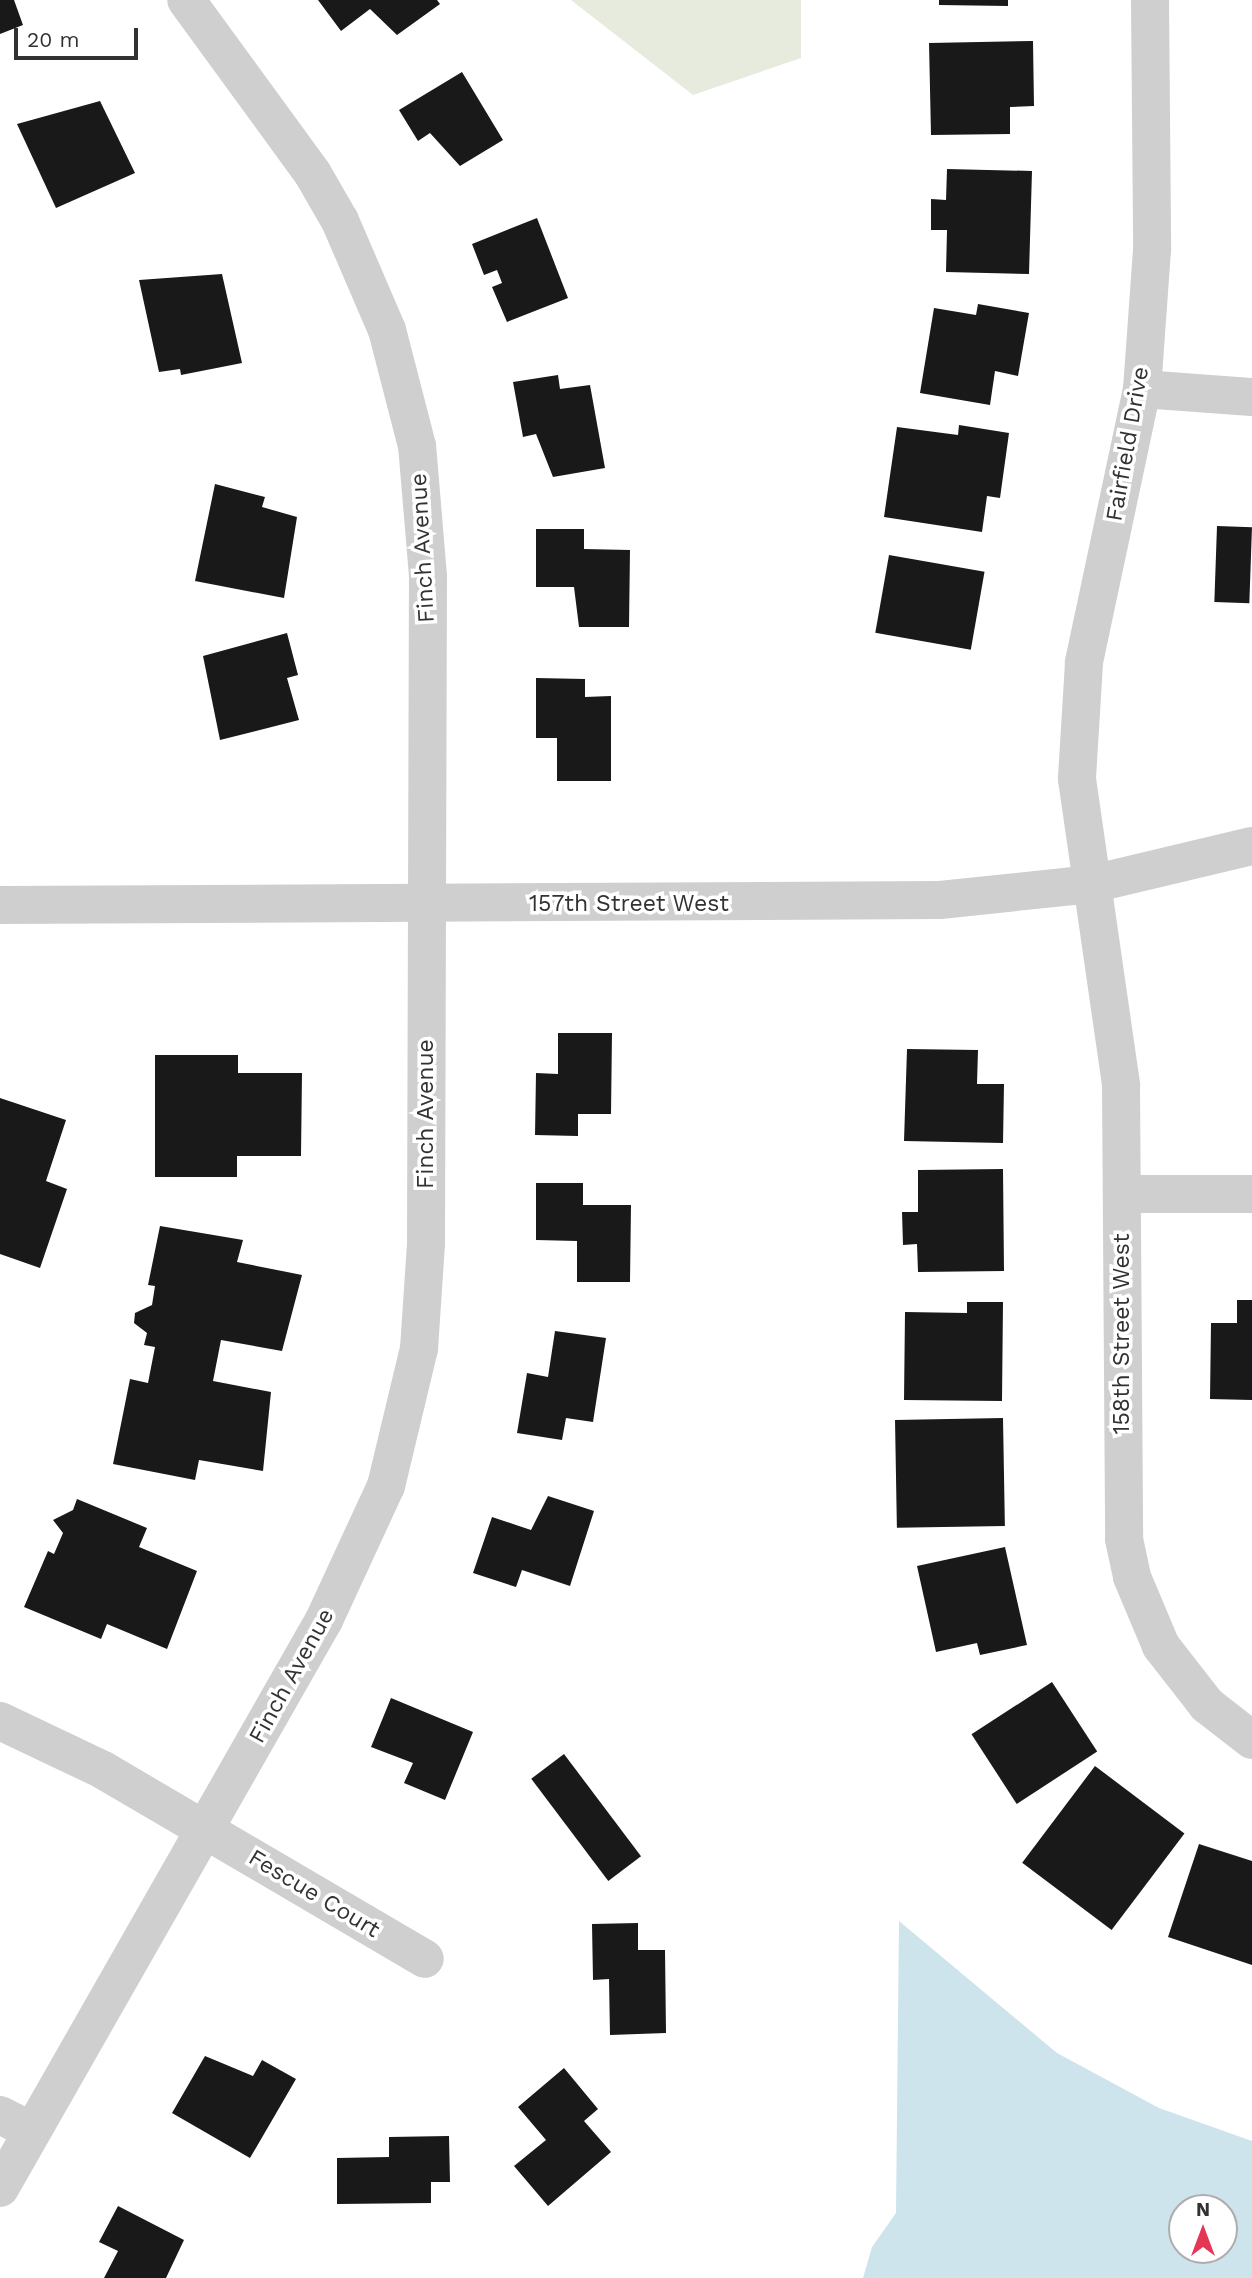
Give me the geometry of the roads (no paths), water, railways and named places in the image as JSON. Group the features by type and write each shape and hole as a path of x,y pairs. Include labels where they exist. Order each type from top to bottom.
{"street":[{"name":"Finch Avenue","path":"0,2188 15,2122 204,1829 324,1620 366,1536 401,1433 419,1349 426,1243 425,511 405,392 387,330 340,221 306,164 186,0"},
{"name":"Fairfield Drive","path":"1092,884 1077,779 1077,721 1142,389 1152,250 1150,0"},
{"path":"1142,389 1252,397"},
{"name":"157th Street West","path":"0,905 940,900 1092,884 1252,846"},
{"name":"158th Street West","path":"1092,884 1116,1032 1122,1194 1122,1502 1132,1577 1182,1677 1252,1740"},
{"path":"1122,1194 1252,1194"},
{"path":"0,1721 204,1829"},
{"name":"Fescue Court","path":"204,1829 425,1959"}],"water":[{"path":"899,1921 1057,2053 1159,2108 1252,2141 1252,2278 863,2278 872,2247 896,2213"}]}
